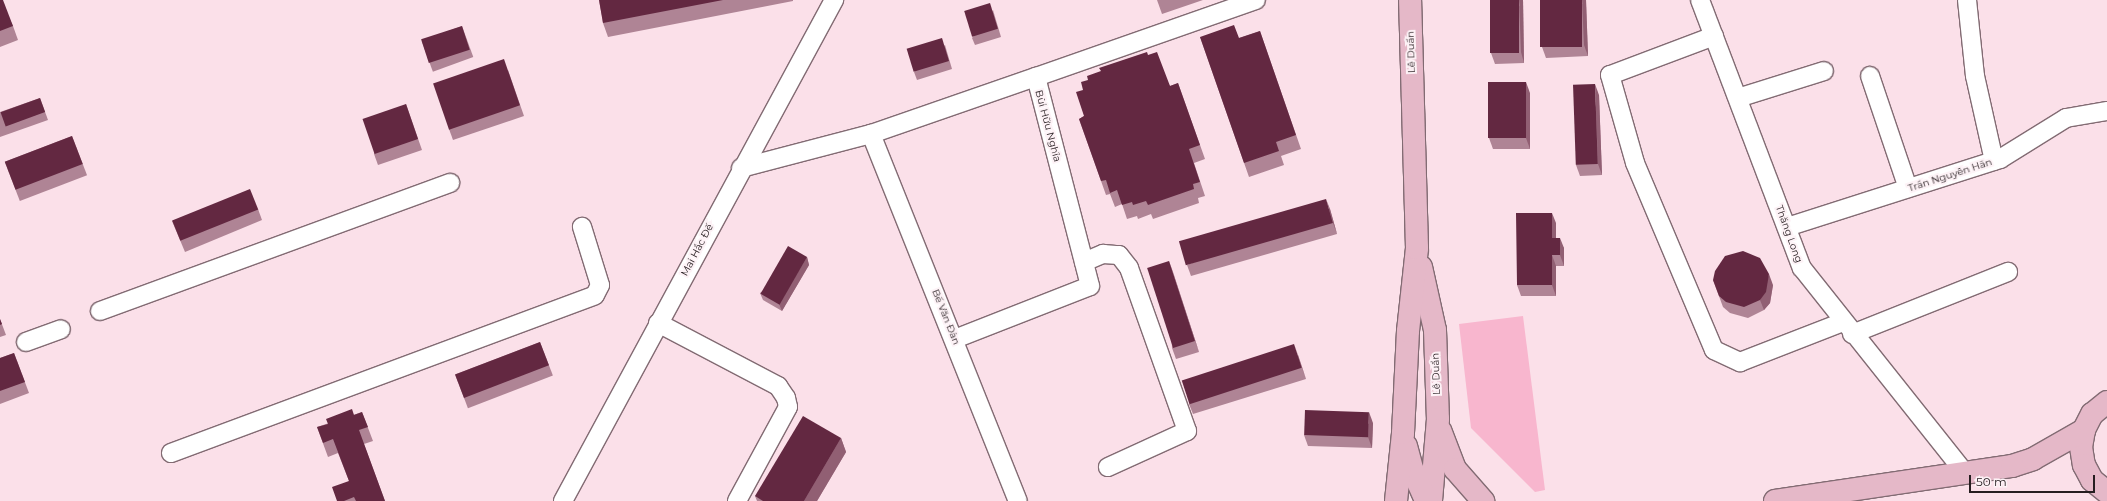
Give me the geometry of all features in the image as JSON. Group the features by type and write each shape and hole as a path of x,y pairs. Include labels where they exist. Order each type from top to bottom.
{"main road":[{"name":"Lê Duẩn","path":"1396,501 1403,433 1408,331 1417,248 1410,0"},
{"name":"Lê Duẩn","path":"1417,248 1435,330 1438,419 1431,501"},
{"path":"1775,501 2012,466 2033,459 2094,415"},
{"path":"2094,415 2081,447 2084,464 2092,480 2107,492"},
{"path":"1438,419 1445,447 1455,469 1483,501"},
{"path":"1403,433 1412,469 1426,501"}],"street":[{"name":"Mai Hắc Đế","path":"563,501 741,168 834,0"},
{"path":"1036,77 1256,0"},
{"name":"Thăng Long","path":"1700,0 1802,268 1848,328 1964,472"},
{"path":"1967,4 1975,76 1994,161"},
{"path":"1714,36 1610,74 1635,163 1714,350 1740,362 1848,328 2008,272"},
{"path":"1738,98 1824,70"},
{"path":"1870,76 1908,188"},
{"name":"Bùi Hữu Nghĩa","path":"741,168 871,134 1036,77 1090,286 955,339"},
{"name":"Trần Nguyên Hãn","path":"1787,226 1994,161 2066,118 2107,111"},
{"name":"Bế Văn Đàn","path":"871,134 955,339 1018,501"},
{"path":"100,311 450,183"},
{"path":"171,453 595,295 600,285 582,227"},
{"path":"1084,262 1103,254 1119,255 1129,268 1187,431 1108,467"},
{"path":"658,323 778,386 786,398 788,407 737,501"},
{"path":"26,342 61,328"},
{"path":"2094,415 2107,393"}],"shaded area":[{"path":"1523,316 1545,490 1535,492 1471,428 1459,324"}],"building":[{"path":"0,0 3,0 13,26 0,31"},
{"path":"599,0 723,0 603,23"},
{"path":"1490,0 1519,0 1519,53 1490,53"},
{"path":"1540,0 1582,0 1582,47 1540,47"},
{"path":"990,3 998,29 972,37 964,11"},
{"path":"1234,25 1239,38 1260,31 1296,135 1276,142 1279,151 1244,163 1200,37"},
{"path":"462,26 470,50 429,63 421,39"},
{"path":"942,38 949,61 914,72 907,49"},
{"path":"1147,52 1148,55 1157,52 1170,86 1178,83 1200,145 1189,149 1200,182 1193,184 1194,189 1148,205 1146,201 1133,205 1132,202 1122,205 1117,190 1110,193 1106,180 1101,181 1079,119 1084,116 1076,92 1083,90 1081,82 1088,80 1087,76 1101,71 1099,68"},
{"path":"504,59 520,105 449,130 433,83"},
{"path":"1488,82 1526,82 1526,138 1488,138"},
{"path":"1595,84 1598,164 1576,165 1573,85"},
{"path":"40,98 45,112 6,126 1,112"},
{"path":"406,104 418,139 375,154 363,119"},
{"path":"72,136 83,164 16,190 5,162"},
{"path":"250,189 258,209 180,241 172,220"},
{"path":"1326,199 1333,223 1186,265 1179,241"},
{"path":"1516,213 1552,213 1552,238 1560,238 1560,255 1552,255 1552,285 1517,285"},
{"path":"788,246 807,257 780,305 760,294"},
{"path":"1743,251 1760,258 1769,274 1766,292 1760,300 1744,307 1726,302 1719,296 1713,280 1715,271 1725,256"},
{"path":"1169,261 1195,341 1173,348 1147,268"},
{"path":"540,342 549,365 464,398 455,375"},
{"path":"1294,344 1302,368 1190,404 1182,380"},
{"path":"14,353 25,382 0,391 0,358"},
{"path":"352,409 354,415 362,412 368,427 359,430 385,501 356,501 354,497 344,501 337,501 332,487 349,481 333,439 323,443 317,427 328,424 326,419"},
{"path":"1305,410 1369,412 1368,437 1304,435"},
{"path":"803,416 841,438 804,501 763,501 755,496"}]}
